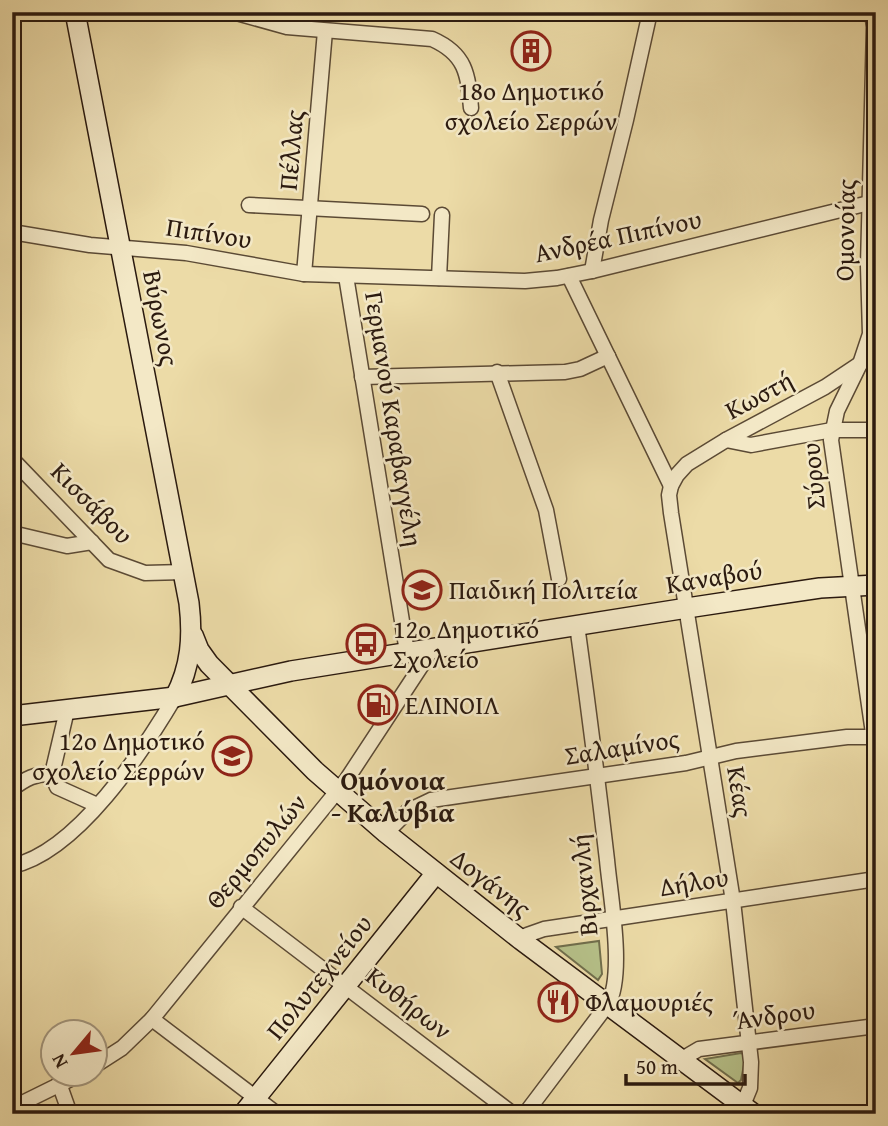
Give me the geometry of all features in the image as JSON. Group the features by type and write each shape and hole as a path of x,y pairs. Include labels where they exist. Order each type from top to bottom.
{"street":[{"name":"Βύρωνος","path":"75,12 184,572 192,635"},
{"path":"233,12 275,24 325,31 424,37 440,42 463,64 469,82 471,108"},
{"path":"592,271 598,232 650,12"},
{"name":"Ομονοίας","path":"860,364 870,334 869,203 873,19"},
{"name":"Πέλλας","path":"296,273 310,208 325,31"},
{"name":"Ανδρέα Πιπίνου","path":"296,273 525,281 569,276 869,203"},
{"path":"249,205 422,214"},
{"path":"439,278 442,215"},
{"name":"Πιπίνου","path":"12,232 90,245 186,253 296,273"},
{"name":"Γερμανού Καραβαγγέλη","path":"346,276 407,652"},
{"path":"569,276 671,486"},
{"name":"Κωστή","path":"671,486 687,464 726,440 804,400 876,354"},
{"path":"362,376 565,372 580,369 608,356"},
{"name":"Σύρου","path":"860,364 842,399 832,430 833,463 876,754"},
{"path":"498,372 546,510 559,579"},
{"path":"726,440 758,445 832,430 876,430"},
{"name":"Κισσάβου","path":"12,459 109,560 145,573 184,572"},
{"name":"Κέας","path":"671,486 669,501 733,901 749,1043 749,1109"},
{"path":"12,533 66,546 92,542"},
{"name":"Καναβού","path":"12,716 175,697 291,671 407,652 687,608 851,585 876,585"},
{"name":"Βιρχανλή","path":"526,1114 608,1004 614,990 613,919 598,776 577,625"},
{"path":"13,867 39,856 82,823 123,776 153,735 175,697 186,672 192,635"},
{"name":"Δογάνης","path":"192,635 202,655 230,686 337,792 521,940 749,1109"},
{"name":"Θερμοπυλών","path":"108,1057 122,1048 152,1019 337,792 433,648"},
{"path":"67,710 52,774 57,787 97,805"},
{"name":"Σαλαμίνος","path":"386,833 408,811 431,800 598,776 748,749 874,736"},
{"path":"12,789 41,773 52,774"},
{"name":"Πολυτεχνείου","path":"243,1114 436,873"},
{"name":"Δήλου","path":"521,940 544,929 876,879"},
{"name":"Κυθήρων","path":"242,907 513,1114"},
{"path":"152,1019 277,1114"},
{"name":"Άνδρου","path":"682,1059 699,1049 876,1026"},
{"path":"12,1108 50,1088"},
{"path":"61,1088 70,1114"}],"green space":[{"path":"599,941 602,974 598,980 556,947"},
{"path":"741,1053 746,1055 738,1083 705,1059"}],"place":[{"name":"18ο Δημοτικό σχολείο Σερρών","path":"531,51"},
{"name":"Παιδική Πολιτεία","path":"422,590"},
{"name":"12ο Δημοτικό Σχολείο","path":"366,644"},
{"name":"ΕΛΙΝΟΙΛ","path":"378,705"},
{"name":"12ο Δημοτικό σχολείο Σερρών","path":"232,756"},
{"name":"Φλαμουριές","path":"558,1002"}],"district":[{"name":"Ομόνοια - Καλύβια","path":"393,796"}]}
